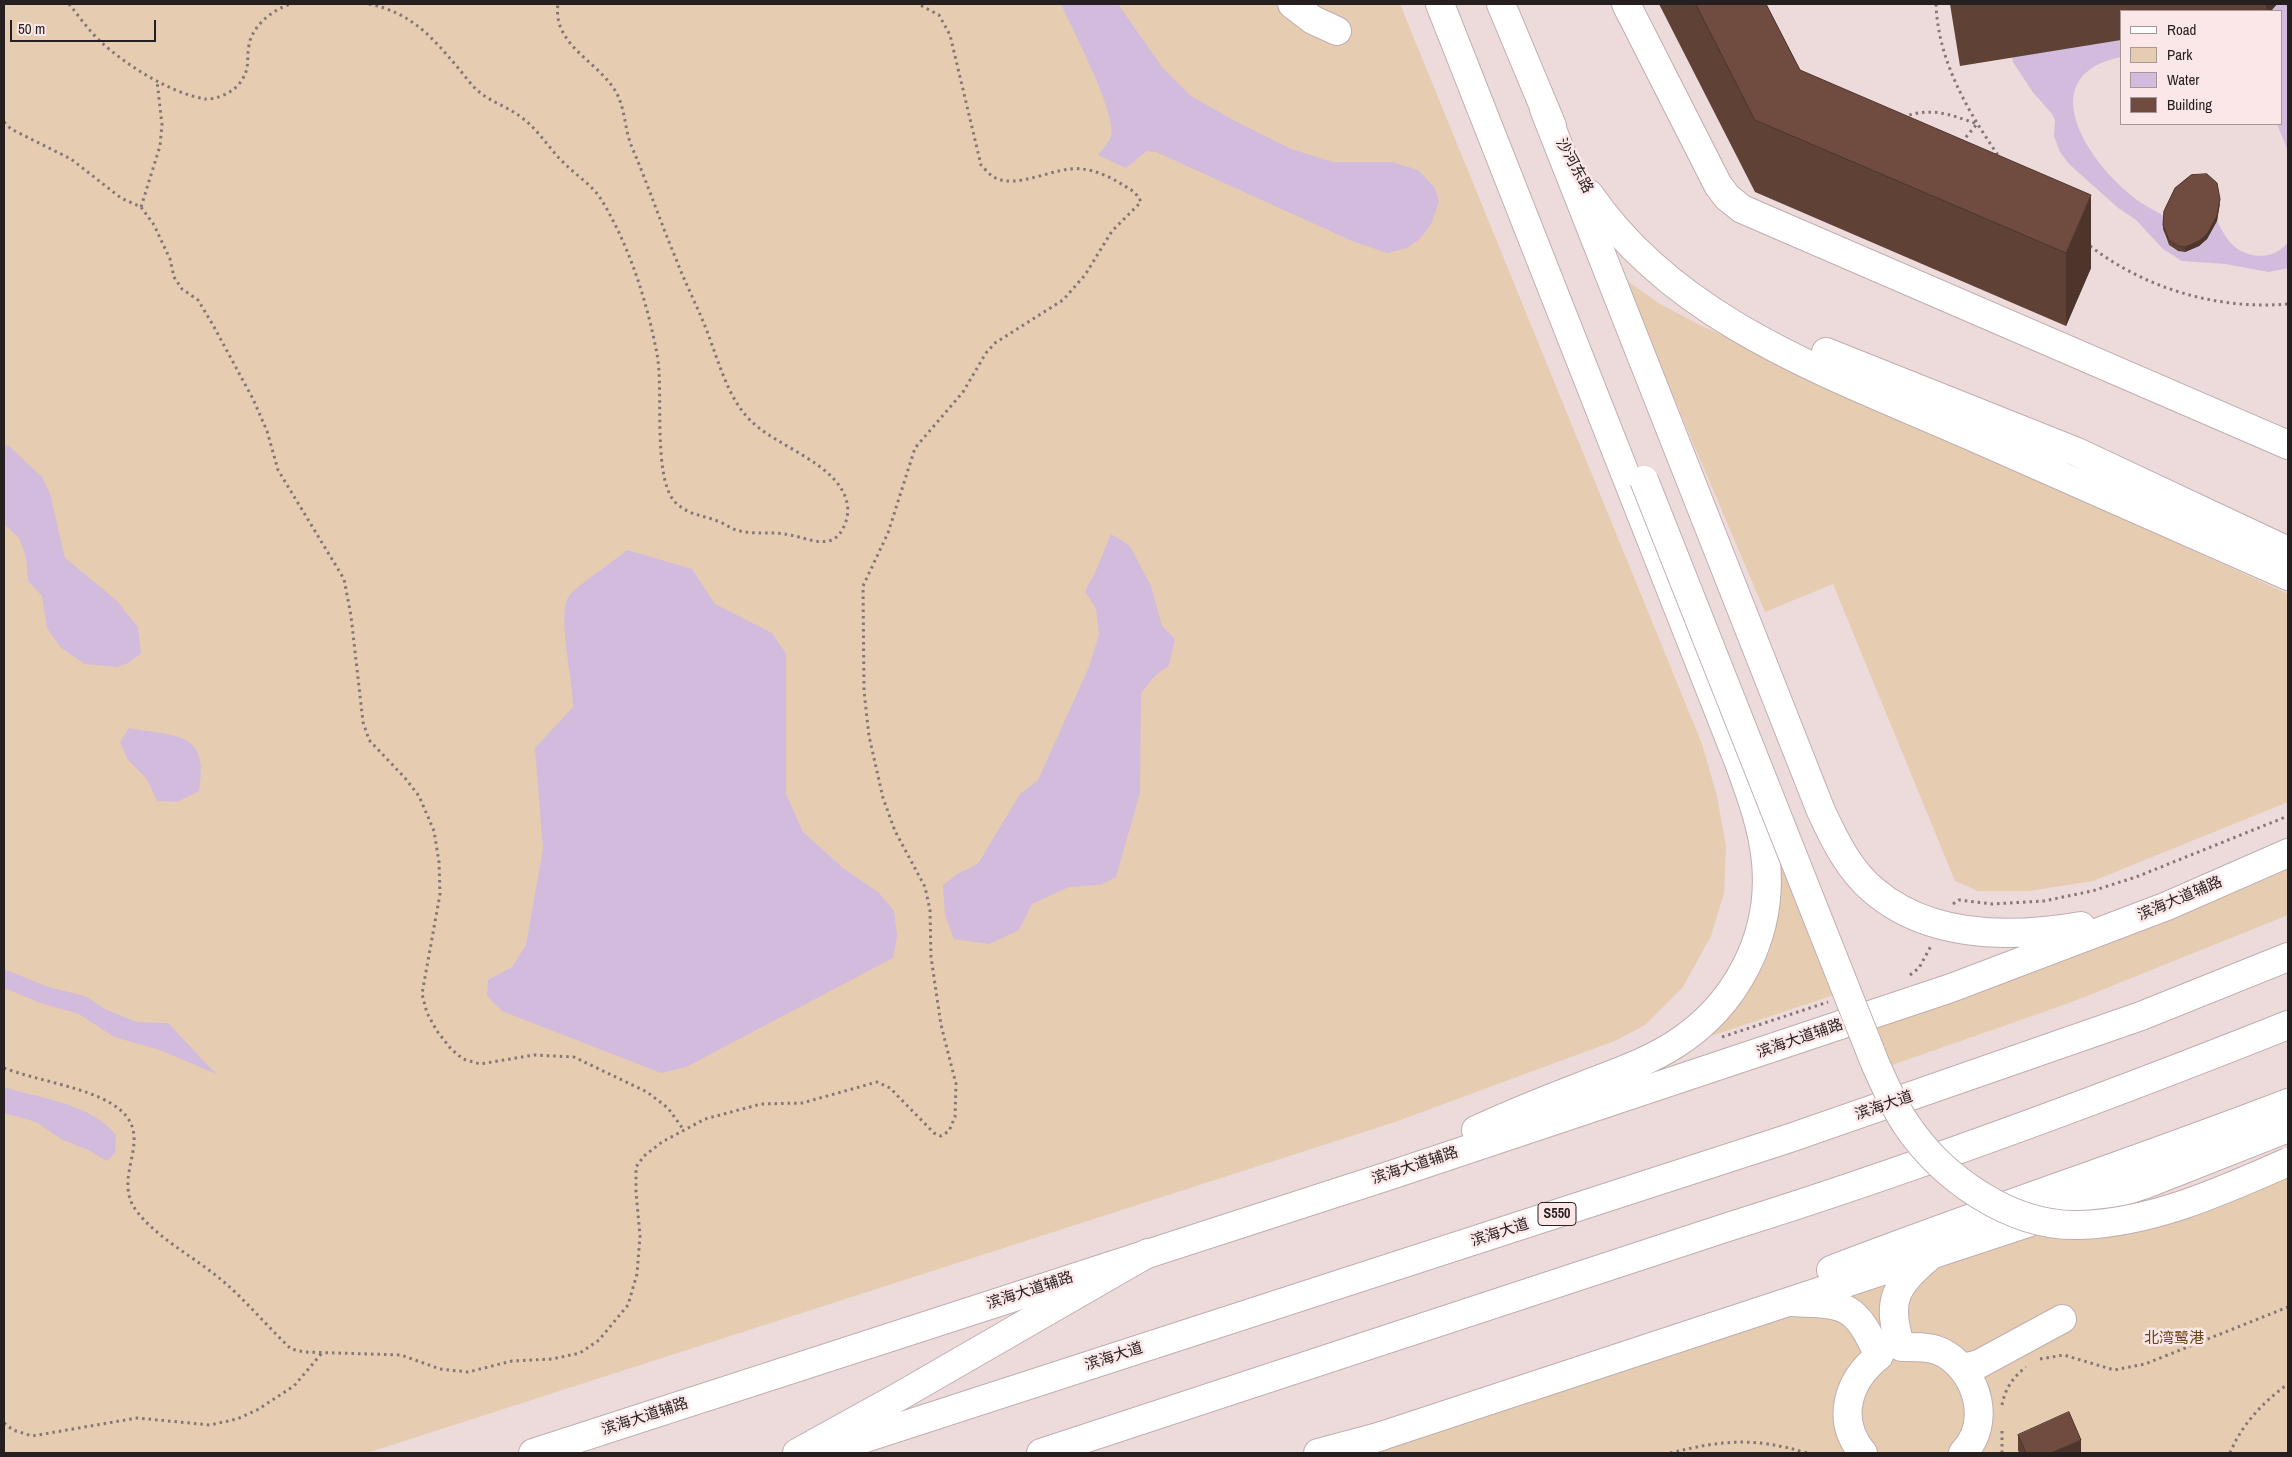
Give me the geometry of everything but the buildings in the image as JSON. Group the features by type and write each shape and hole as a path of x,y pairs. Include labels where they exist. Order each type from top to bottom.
{"main road":[{"path":"1292,4 1313,20 1337,31"},
{"path":"1388,1176 1471,1132 1518,1111 1642,1062 1673,1045 1699,1027 1737,985 1750,961 1758,941 1767,893 1766,862 1760,829 1738,760 1440,4"},
{"name":"沙河东路","path":"1501,4 1544,109 1584,187 1606,219 1656,272 1692,296"},
{"path":"1626,4 1718,185 1727,197 1742,209 2288,446"},
{"path":"1544,109 1821,811 1834,839 1852,867 1873,890 1902,909 1934,924 1964,930 2036,933 2112,921 2167,906"},
{"path":"1507,174 1562,283 1644,480 1875,1063 1906,1124 1929,1153 1955,1178 1980,1195 2014,1212 2045,1222 2078,1225 2115,1222 2194,1201 2288,1162"},
{"path":"1692,296 1768,346 2288,576"},
{"path":"1692,296 2077,452 2288,550"},
{"name":"滨海大道辅路","path":"533,1453 1388,1176 1941,991 2167,906 2288,852"},
{"name":"滨海大道","path":"819,1453 1790,1138 2141,1016 2288,958"},
{"path":"1041,1453 1855,1187 2003,1135 2288,1024"},
{"path":"1671,1340 1732,1312 1899,1244 2160,1152 2288,1103"},
{"path":"1329,1453 2146,1184 2288,1128"},
{"path":"797,1453 909,1392 1148,1253"},
{"path":"1929,1257 1906,1276 1901,1286 1896,1299 1895,1328 1901,1347 1924,1347 1945,1354 1963,1368 1974,1387 1979,1407 1976,1429 1963,1453"},
{"path":"1787,1302 1832,1304 1844,1308 1855,1314 1869,1334 1879,1356 1859,1375 1851,1391 1848,1408 1850,1428 1863,1453"},
{"path":"1963,1368 1979,1364 2062,1319"},
{"path":"1318,1453 1382,1436"}],"path":[{"path":"69,4 101,42 157,81 206,99 223,96 238,86 249,68 248,47 251,35 264,19 291,4"},
{"path":"369,4 387,8 412,20 430,36 478,91 518,114 536,129 563,163 599,195 616,226 642,293 649,320 658,357 661,446 666,481 671,496 677,504 694,516 718,521 739,531 788,534 807,540 828,542 838,536 845,526 848,506 841,486 817,465 753,424 739,408 725,381 710,338 675,257 629,139 619,97 608,80 564,36 559,24 558,4"},
{"path":"4,1068 94,1096 112,1104 125,1115 133,1127 136,1141 127,1180 130,1197 137,1212 157,1232 192,1256 225,1283 291,1349 322,1353 401,1355 440,1370 468,1372 512,1361 552,1359 580,1353 599,1340 628,1305 637,1274 640,1236 636,1167 644,1156 683,1129 705,1119 761,1104 802,1103 877,1082 890,1088 934,1133 941,1136 949,1131 955,1117 956,1084 941,1025 931,956 930,910 925,887 882,798 869,736 864,691 863,586 888,533 915,448 963,392 986,353 995,343 1063,300 1085,275 1112,231 1141,202 1137,193 1110,177 1082,168 1008,180 992,176 981,164 950,35 938,15 918,4"},
{"path":"1936,4 1943,47 1952,74 1977,124 2006,164"},
{"path":"141,207 160,146 162,125 157,81"},
{"path":"1902,118 1921,111 1939,112 1977,124"},
{"path":"4,122 11,129 71,159 121,198 141,207 158,234 170,259 174,277 182,289 198,300 213,325 253,399 267,431 278,470 344,580 352,616 363,722 368,740 405,778 419,796 434,831 440,862 440,894 422,994 427,1013 437,1031 451,1049 463,1059 480,1064 534,1055 574,1057 647,1092 668,1108 683,1129"},
{"path":"1959,145 1977,124"},
{"path":"2084,243 2111,261 2179,293 2216,303 2253,306 2288,304"},
{"path":"1949,907 1959,900 1992,904 2044,902 2092,891 2136,877 2288,816"},
{"path":"1902,978 1912,975 1934,941"},
{"path":"1714,1040 1836,1000"},
{"path":"2037,1361 2064,1355 2114,1370 2145,1364 2288,1307"},
{"path":"4,1423 13,1430 32,1436 137,1418 210,1425 237,1419 257,1410 294,1386 322,1353"},
{"path":"2002,1412 2008,1387 2017,1374 2029,1364"},
{"path":"2230,1453 2245,1424 2260,1407 2288,1384"},
{"path":"2001,1420 2002,1453"},
{"path":"1670,1453 1714,1443 1751,1441 1778,1444 1806,1453"}],"green space":[{"path":"4,4 1400,4 1702,744 1717,796 1726,846 1724,893 1711,936 1683,987 1645,1025 1617,1040 1395,1122 367,1453 4,1453"},
{"path":"1623,278 1660,304 1700,325 2288,594 2288,802 2093,881 2029,891 1978,891 1955,881 1833,584 1765,612"},
{"path":"1777,848 1840,993 1711,1036 1731,1014 1747,992 1760,972 1770,951 1779,905"},
{"path":"2288,867 2288,915 2072,1002 1892,1065 1874,1023"},
{"name":"北湾鹭港","path":"2288,1176 2288,1453 1366,1453 2010,1236 2124,1235 2209,1210"}],"water":[{"path":"1061,4 1118,4 1162,67 1191,96 1291,149 1333,162 1392,162 1418,170 1435,188 1439,202 1431,224 1420,239 1407,248 1387,253 1352,241 1156,152 1147,151 1126,168 1098,155 1111,136 1111,125 1101,91"},
{"path":"2004,4 2288,4 2288,151 2277,125 2282,125 2282,10 2120,10 2120,57 2095,66 2079,80 2073,97 2075,116 2083,136 2095,156 2109,174 2129,194 2164,216 2164,232 2168,243 2174,249 2182,251 2191,249 2201,243 2217,221 2232,245 2248,254 2263,256 2277,252 2288,242 2288,268 2269,272 2225,264 2182,261 2163,249 2136,220 2117,207 2069,164 2060,152 2054,136 2055,120 2052,114 2032,91 2013,62"},
{"path":"4,445 9,446 42,477 50,494 65,558 116,600 138,627 141,653 128,663 116,667 85,664 60,647 47,628 42,596 28,581 26,557 19,538 4,524"},
{"path":"1111,534 1130,546 1151,586 1162,626 1175,639 1169,665 1155,676 1141,693 1140,793 1116,877 1100,885 1069,887 1032,904 1019,930 989,944 954,939 945,915 943,885 959,873 978,864 1020,794 1038,780 1089,667 1099,635 1096,609 1085,591 1095,573"},
{"path":"627,550 692,569 715,604 772,633 786,654 786,794 803,832 844,869 878,892 894,911 897,936 893,958 686,1067 661,1073 502,1011 487,996 488,980 512,967 526,945 543,849 535,748 573,707 565,633 565,605 573,592"},
{"path":"129,728 174,736 194,746 199,756 201,771 199,791 177,802 157,801 147,779 128,760 120,742"},
{"path":"4,969 48,987 85,996 105,1009 136,1022 168,1023 216,1074 160,1050 114,1037 79,1014 43,1004 4,988"},
{"path":"4,1087 64,1104 93,1116 116,1135 115,1153 107,1161 88,1150 61,1139 36,1122 4,1113"}]}
